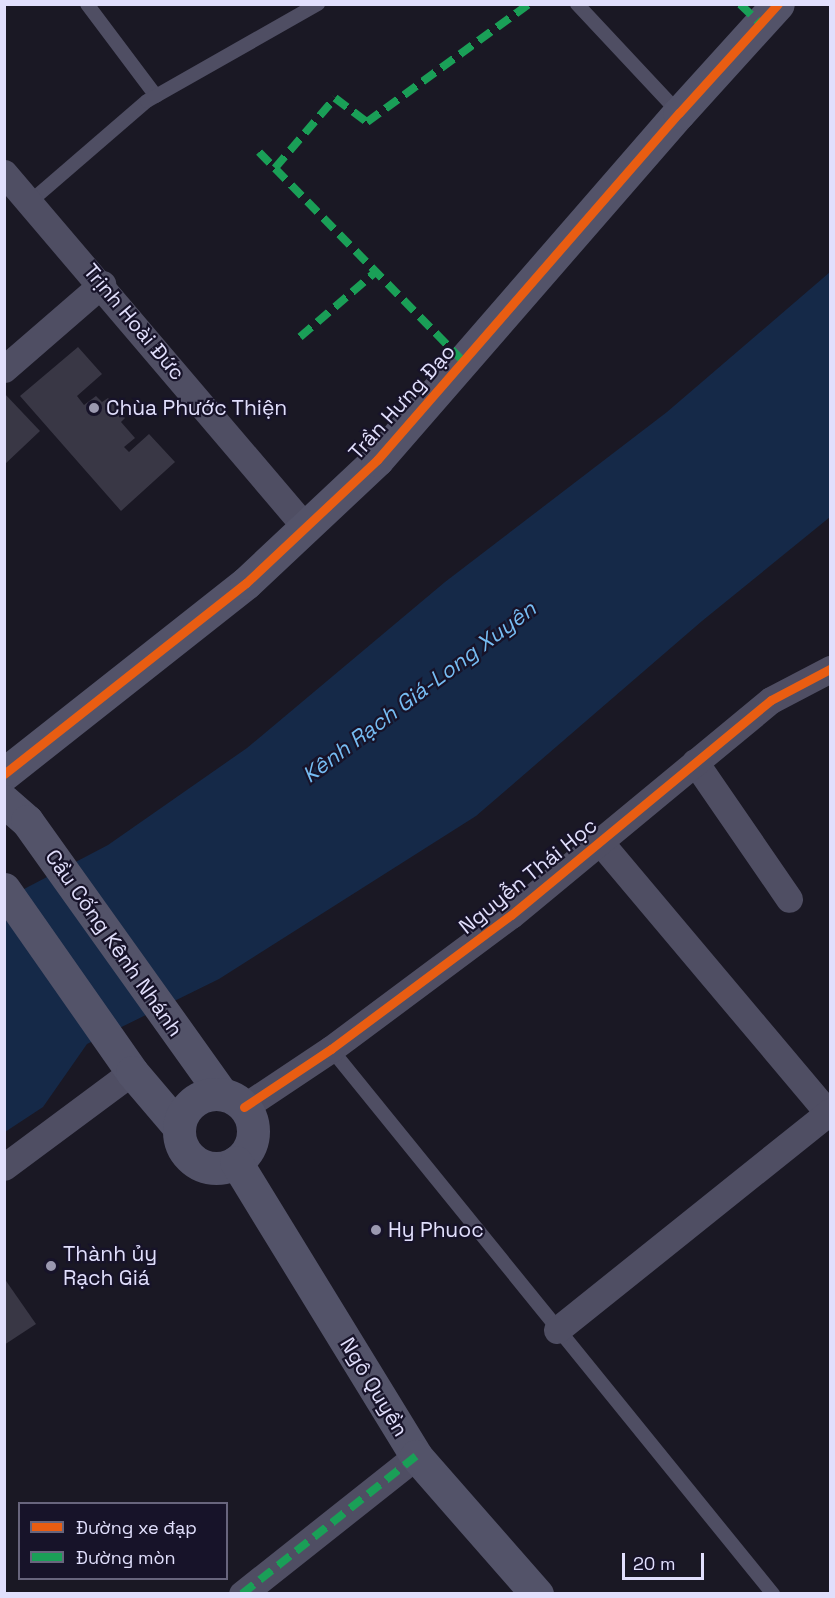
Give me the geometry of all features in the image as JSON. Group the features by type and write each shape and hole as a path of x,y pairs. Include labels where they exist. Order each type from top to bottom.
{"main road":[{"name":"Trần Hưng Đạo","path":"4,774 246,583 385,451 679,113 778,4"},
{"name":"Cầu Cống Kênh Nhánh","path":"16,811 201,1066 233,1100"},
{"path":"4,889 132,1072 178,1126 183,1150 191,1159 213,1168 236,1162 251,1142 252,1123 233,1100 198,1098 182,1115 178,1126"},
{"name":"Ngô Quyền","path":"236,1162 416,1455 537,1593"}],"street":[{"name":"Trịnh Hoài Đức","path":"4,173 102,284 306,528"},
{"path":"4,369 102,284"},
{"name":"Nguyễn Thái Học","path":"233,1100 331,1049 511,915 771,700 829,668"},
{"path":"695,762 789,899"},
{"path":"557,1330 830,1112 600,842"},
{"path":"4,1167 132,1072"},
{"path":"242,1593 416,1455"}],"lane":[{"path":"87,4 156,96"},
{"path":"31,201 156,96 318,4"},
{"path":"577,4 679,113"},
{"path":"331,1049 773,1593"}],"water":[{"name":"Kênh Rạch Giá-Long Xuyên","path":"830,272 830,517 702,621 476,816 219,979 87,1044 43,1107 5,1132 5,899 108,845 247,748 445,582 667,412"}],"building":[{"name":"Chùa Phước Thiện","path":"78,347 102,374 77,396 84,405 96,396 102,402 108,398 125,418 121,422 135,438 124,447 129,452 149,434 175,462 121,511 20,396"},
{"path":"4,393 40,431 4,465"},
{"path":"4,1278 36,1324 4,1345"}],"marked path":[{"path":"275,168 335,98 367,122 529,4"},
{"path":"740,4 761,24"},
{"path":"259,152 464,362"},
{"path":"300,337 378,270"},
{"path":"242,1594 416,1456"}],"cycle path":[{"path":"4,774 246,583 377,460 679,113 778,4"},
{"path":"244,1107 331,1049 511,915 771,700 830,669"}],"place":[{"name":"Chùa Phước Thiện","path":"94,408"},
{"name":"Hy Phuoc","path":"376,1230"},
{"name":"Thành ủy Rạch Giá","path":"51,1266"}]}
